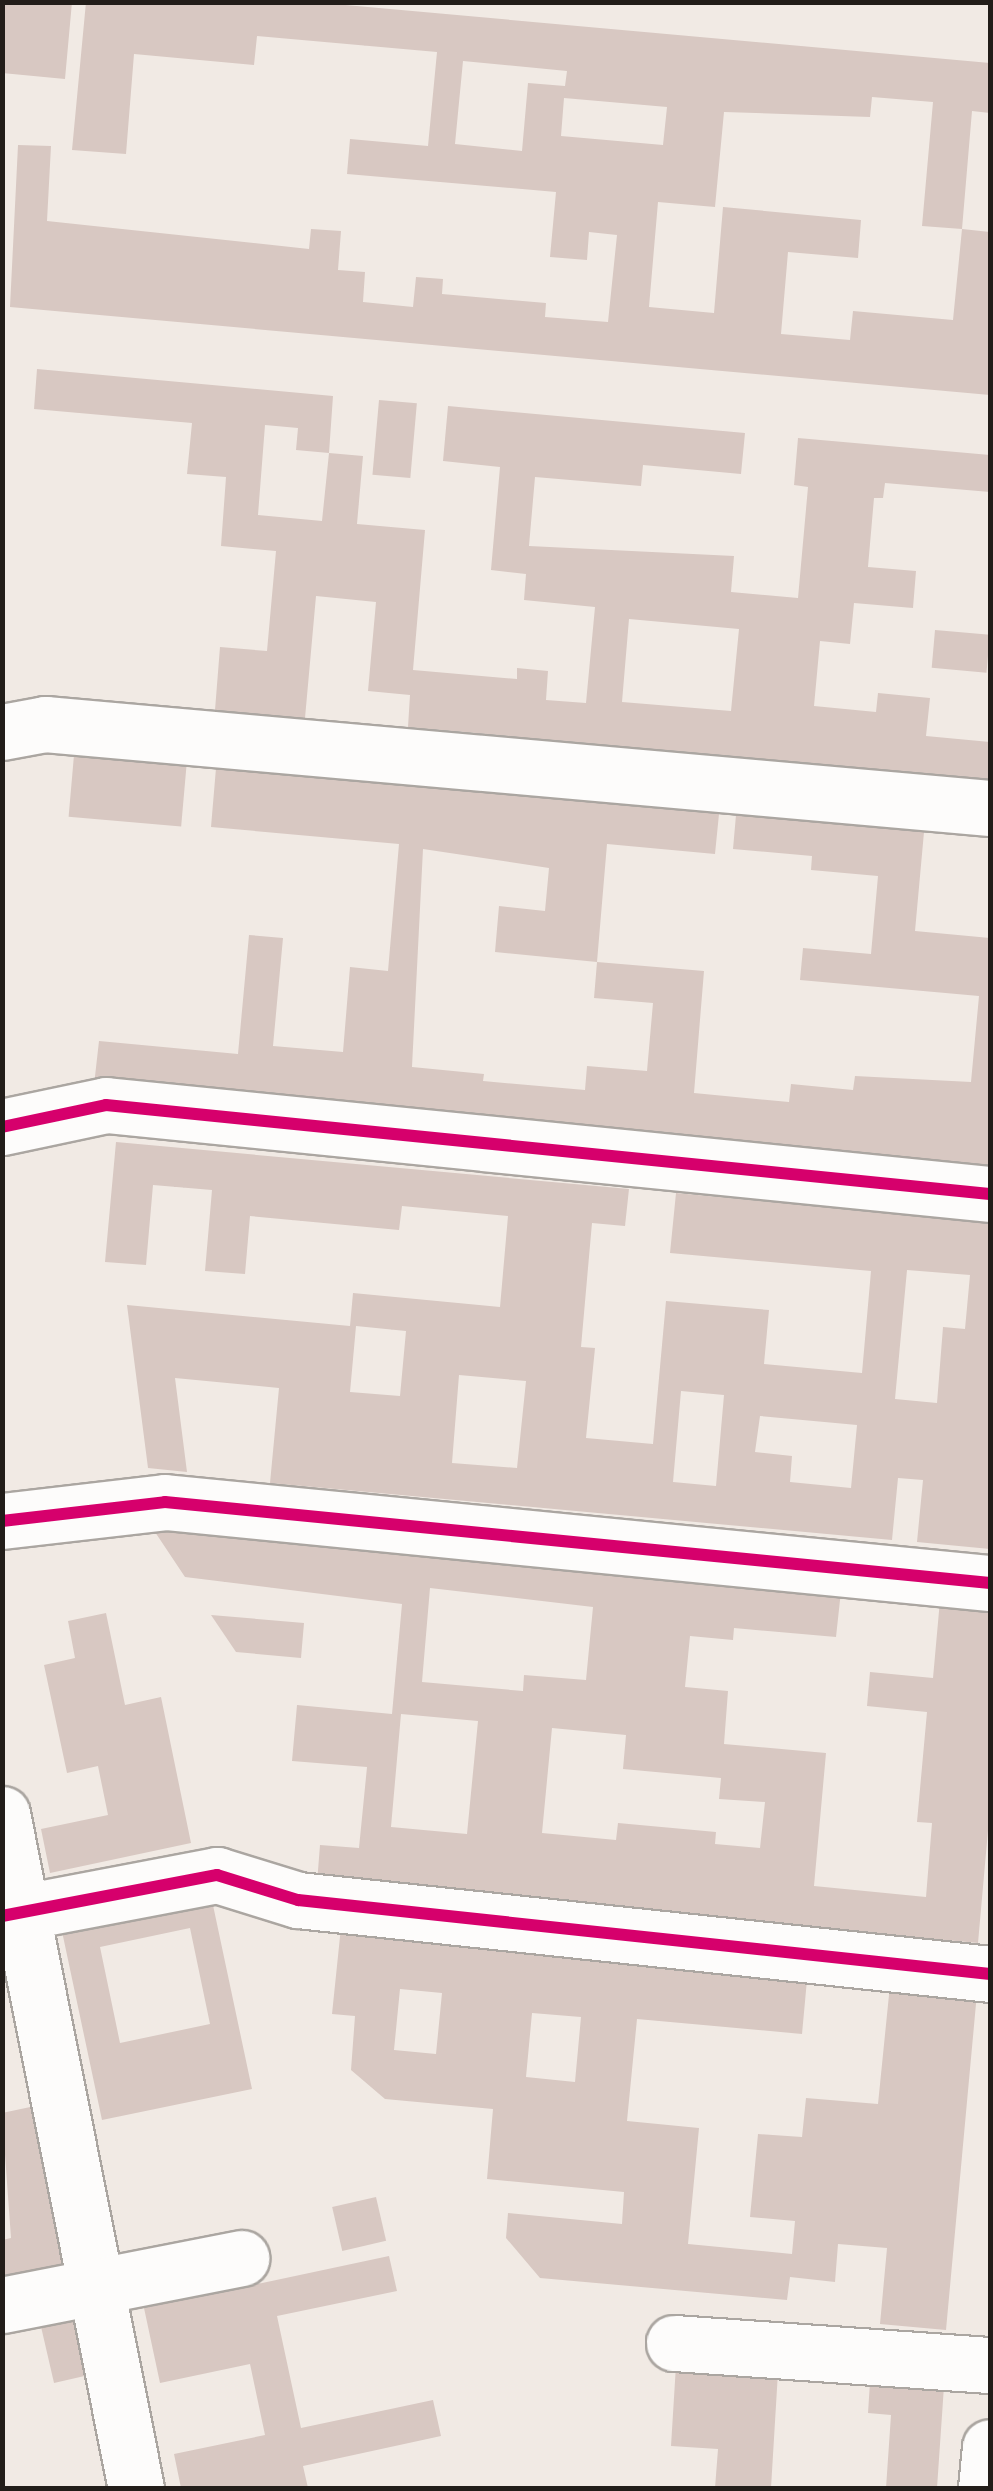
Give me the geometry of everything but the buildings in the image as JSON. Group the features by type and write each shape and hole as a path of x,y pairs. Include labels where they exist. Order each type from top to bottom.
{"street":[{"path":"2,732 45,724 990,808"},
{"path":"2,1126 106,1106 990,1194"},
{"path":"2,1521 165,1502 990,1583"},
{"path":"2,1814 13,1914 136,2488"},
{"path":"13,1914 217,1875 298,1900 990,1974"},
{"path":"2,2305 242,2258"},
{"path":"674,2342 990,2365"},
{"path":"986,2488 990,2447"}],"cycle path":[{"path":"2,1127 106,1105 990,1194"},
{"path":"2,1521 165,1502 990,1583"},
{"path":"2,1916 217,1875 298,1900 990,1974"}]}
